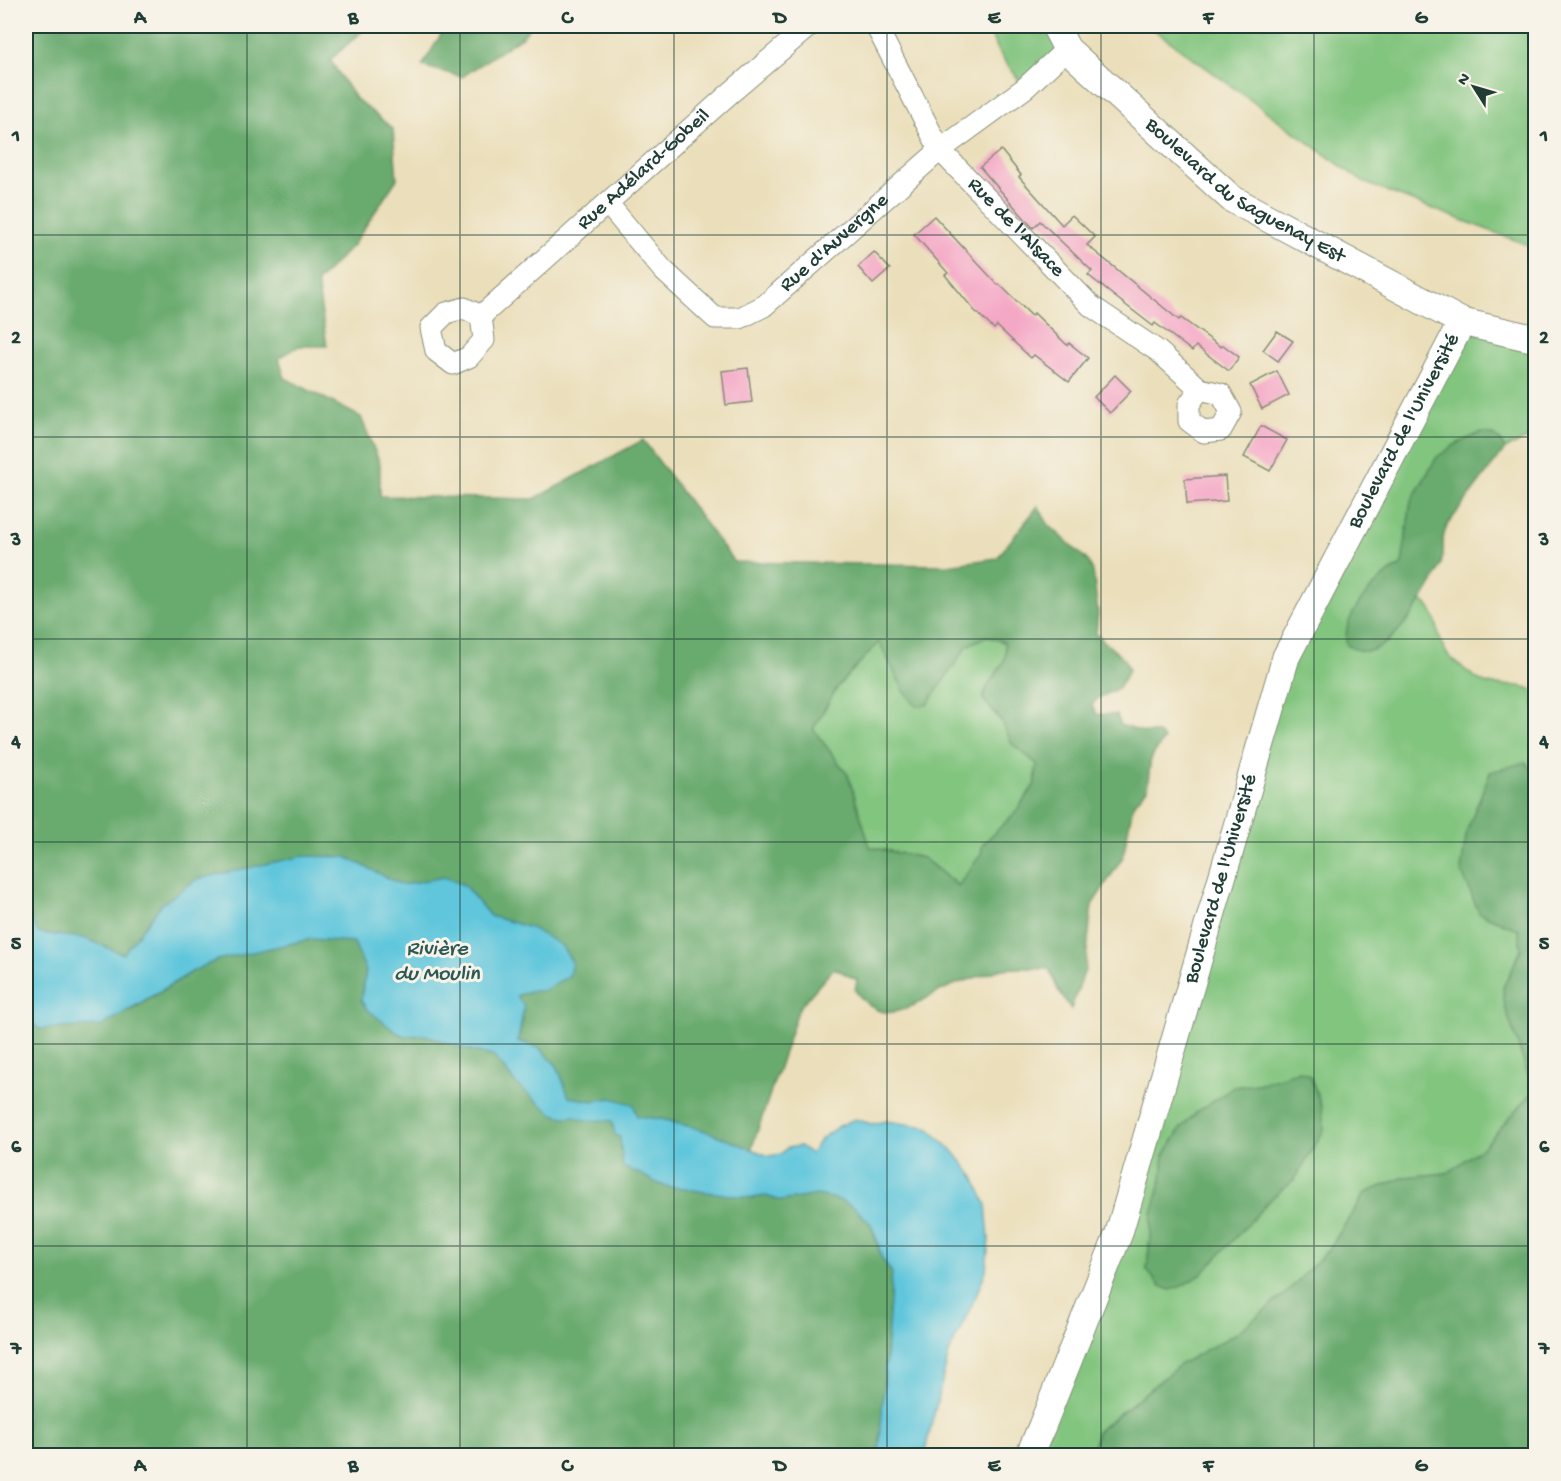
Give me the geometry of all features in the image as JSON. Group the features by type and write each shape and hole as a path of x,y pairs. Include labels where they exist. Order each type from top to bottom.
{"main road":[{"name":"Boulevard du Saguenay Est","path":"1055,26 1067,49 1232,199 1462,322 1536,339"},
{"name":"Boulevard de l'Université","path":"1029,1455 1119,1233 1287,657 1462,322"}],"street":[{"name":"Rue Adélard-Gobeil","path":"481,316 728,95 809,26"},
{"name":"Rue de l'Alsace","path":"876,26 940,150 1091,306 1158,351 1200,389"},
{"name":"Rue d'Auvergne","path":"608,204 663,270 715,318 740,318 764,306 940,150 1025,88 1067,49"}],"green space":[{"path":"26,26 368,26 330,60 354,97 393,129 397,179 353,245 317,282 327,346 299,346 279,358 285,378 361,417 380,464 380,496 534,499 643,440 734,562 948,565 997,558 1038,506 1048,524 1088,561 1093,571 1098,613 1096,634 1125,660 1129,670 1119,688 1098,698 1092,705 1096,714 1117,715 1120,725 1146,733 1157,733 1164,739 1151,758 1147,789 1133,805 1123,857 1092,905 1085,970 1071,1009 1058,990 1049,969 999,970 951,986 902,1010 890,1012 878,1010 867,1003 855,990 857,980 834,968 799,1008 751,1150 702,1130 666,1120 637,1116 611,1098 593,1101 569,1097 557,1066 539,1048 518,1041 523,1018 515,996 545,989 554,984 531,928 490,916 464,885 444,877 402,885 346,857 161,905 123,954 84,938 38,933 26,908","holes":["986,636 1004,642 1005,658 989,683 983,699 1002,722 1012,744 1037,764 1035,784 1015,813 983,844 981,854 958,886 923,858 870,847 848,775 813,729 838,686 879,642 904,691 916,706 927,705 967,646"]},
{"path":"443,26 531,26 523,36 462,77 422,66 442,33"},
{"path":"986,26 1055,26 1067,49 1025,88 1002,57"},
{"path":"1149,26 1535,26 1535,248 1363,182"},
{"path":"1462,322 1535,339 1535,435 1505,449 1500,439 1411,501 1402,565 1393,570 1388,642 1422,600 1433,613 1445,651 1463,668 1477,679 1491,685 1524,687 1535,692 1535,778 1525,762 1479,913 1519,930 1521,950 1503,988 1505,1007 1534,1091 1484,1146 1447,1173 1405,1177 1365,1193 1330,1248 1286,1293 1237,1333 1181,1364 1097,1431 1092,1455 1036,1456 1119,1233 1286,657","holes":["1300,1071 1310,1076 1322,1108 1295,1179 1160,1286 1147,1270 1152,1214 1162,1178 1164,1155 1181,1128 1197,1112 1234,1087 1258,1084"]},
{"path":"1480,433 1495,436 1505,449 1448,524 1443,539 1442,560 1432,584 1402,627 1379,647 1363,651 1347,645 1346,634 1349,622 1362,599 1382,578 1402,565 1411,501 1437,457 1456,444"},
{"path":"986,636 1004,642 1006,651 1002,665 989,683 983,699 1002,722 1013,744 1037,764 1035,784 1015,813 983,844 981,854 959,886 923,858 870,847 848,775 813,729 838,686 880,641 904,691 927,705 967,646"},
{"path":"1526,762 1536,778 1535,1455 1092,1455 1097,1432 1181,1364 1237,1333 1286,1293 1330,1248 1365,1193 1405,1177 1447,1173 1484,1146 1534,1091 1505,1007 1503,988 1521,950 1519,930 1479,913 1461,870 1467,830 1490,772"},
{"path":"311,939 354,942 366,971 361,1000 405,1036 426,1035 495,1057 516,1084 564,1117 613,1120 615,1135 620,1137 623,1168 635,1171 668,1187 752,1198 766,1196 781,1201 817,1195 837,1199 854,1207 871,1224 881,1257 892,1273 879,1455 26,1455 26,1016 39,1029 133,1009 195,970 217,960"},
{"path":"1300,1071 1310,1076 1322,1108 1324,1130 1295,1179 1272,1198 1201,1275 1170,1290 1160,1286 1147,1270 1152,1214 1162,1178 1164,1155 1181,1128 1197,1112 1234,1087 1258,1084"}],"water":[{"name":"Rivière du Moulin","path":"303,856 346,857 402,885 444,877 464,885 490,916 531,928 561,945 572,962 569,976 543,991 529,991 516,996 524,1006 518,1041 539,1048 557,1066 569,1097 593,1101 611,1098 633,1104 637,1116 665,1120 703,1130 769,1156 781,1154 787,1148 800,1146 811,1154 820,1140 837,1127 855,1119 872,1124 886,1121 927,1127 954,1152 974,1177 986,1205 989,1239 986,1270 949,1353 924,1455 879,1455 892,1273 881,1257 871,1224 854,1207 837,1199 817,1195 781,1201 766,1196 752,1198 668,1187 635,1171 623,1168 620,1137 615,1135 612,1121 587,1120 575,1116 564,1117 553,1114 516,1084 495,1057 426,1035 405,1036 396,1032 367,1009 361,1000 366,971 354,942 311,939 217,960 195,970 102,1026 39,1029 26,1016 26,908 38,933 84,938 123,954 161,905 197,879"}],"building":[{"path":"1001,150 1021,175 1019,177 1062,225 1072,215 1095,237 1087,245 1179,320 1181,318 1239,357 1229,371 1196,346 1192,351 1155,323 1153,326 1114,296 1088,275 1092,271 1040,221 1033,228 980,167"},
{"path":"934,216 998,285 1032,316 1034,313 1067,345 1069,343 1088,358 1069,382 1034,355 1031,358 997,326 994,329 974,310 945,275 948,273 914,234"},
{"path":"874,252 890,269 873,284 858,267"},
{"path":"1277,331 1293,341 1278,361 1263,350"},
{"path":"748,368 752,402 726,405 722,371"},
{"path":"1277,371 1289,395 1262,409 1250,385"},
{"path":"1115,375 1131,391 1110,413 1094,397"},
{"path":"1261,426 1287,440 1270,471 1244,457"},
{"path":"1225,476 1227,501 1187,504 1185,479"}]}
